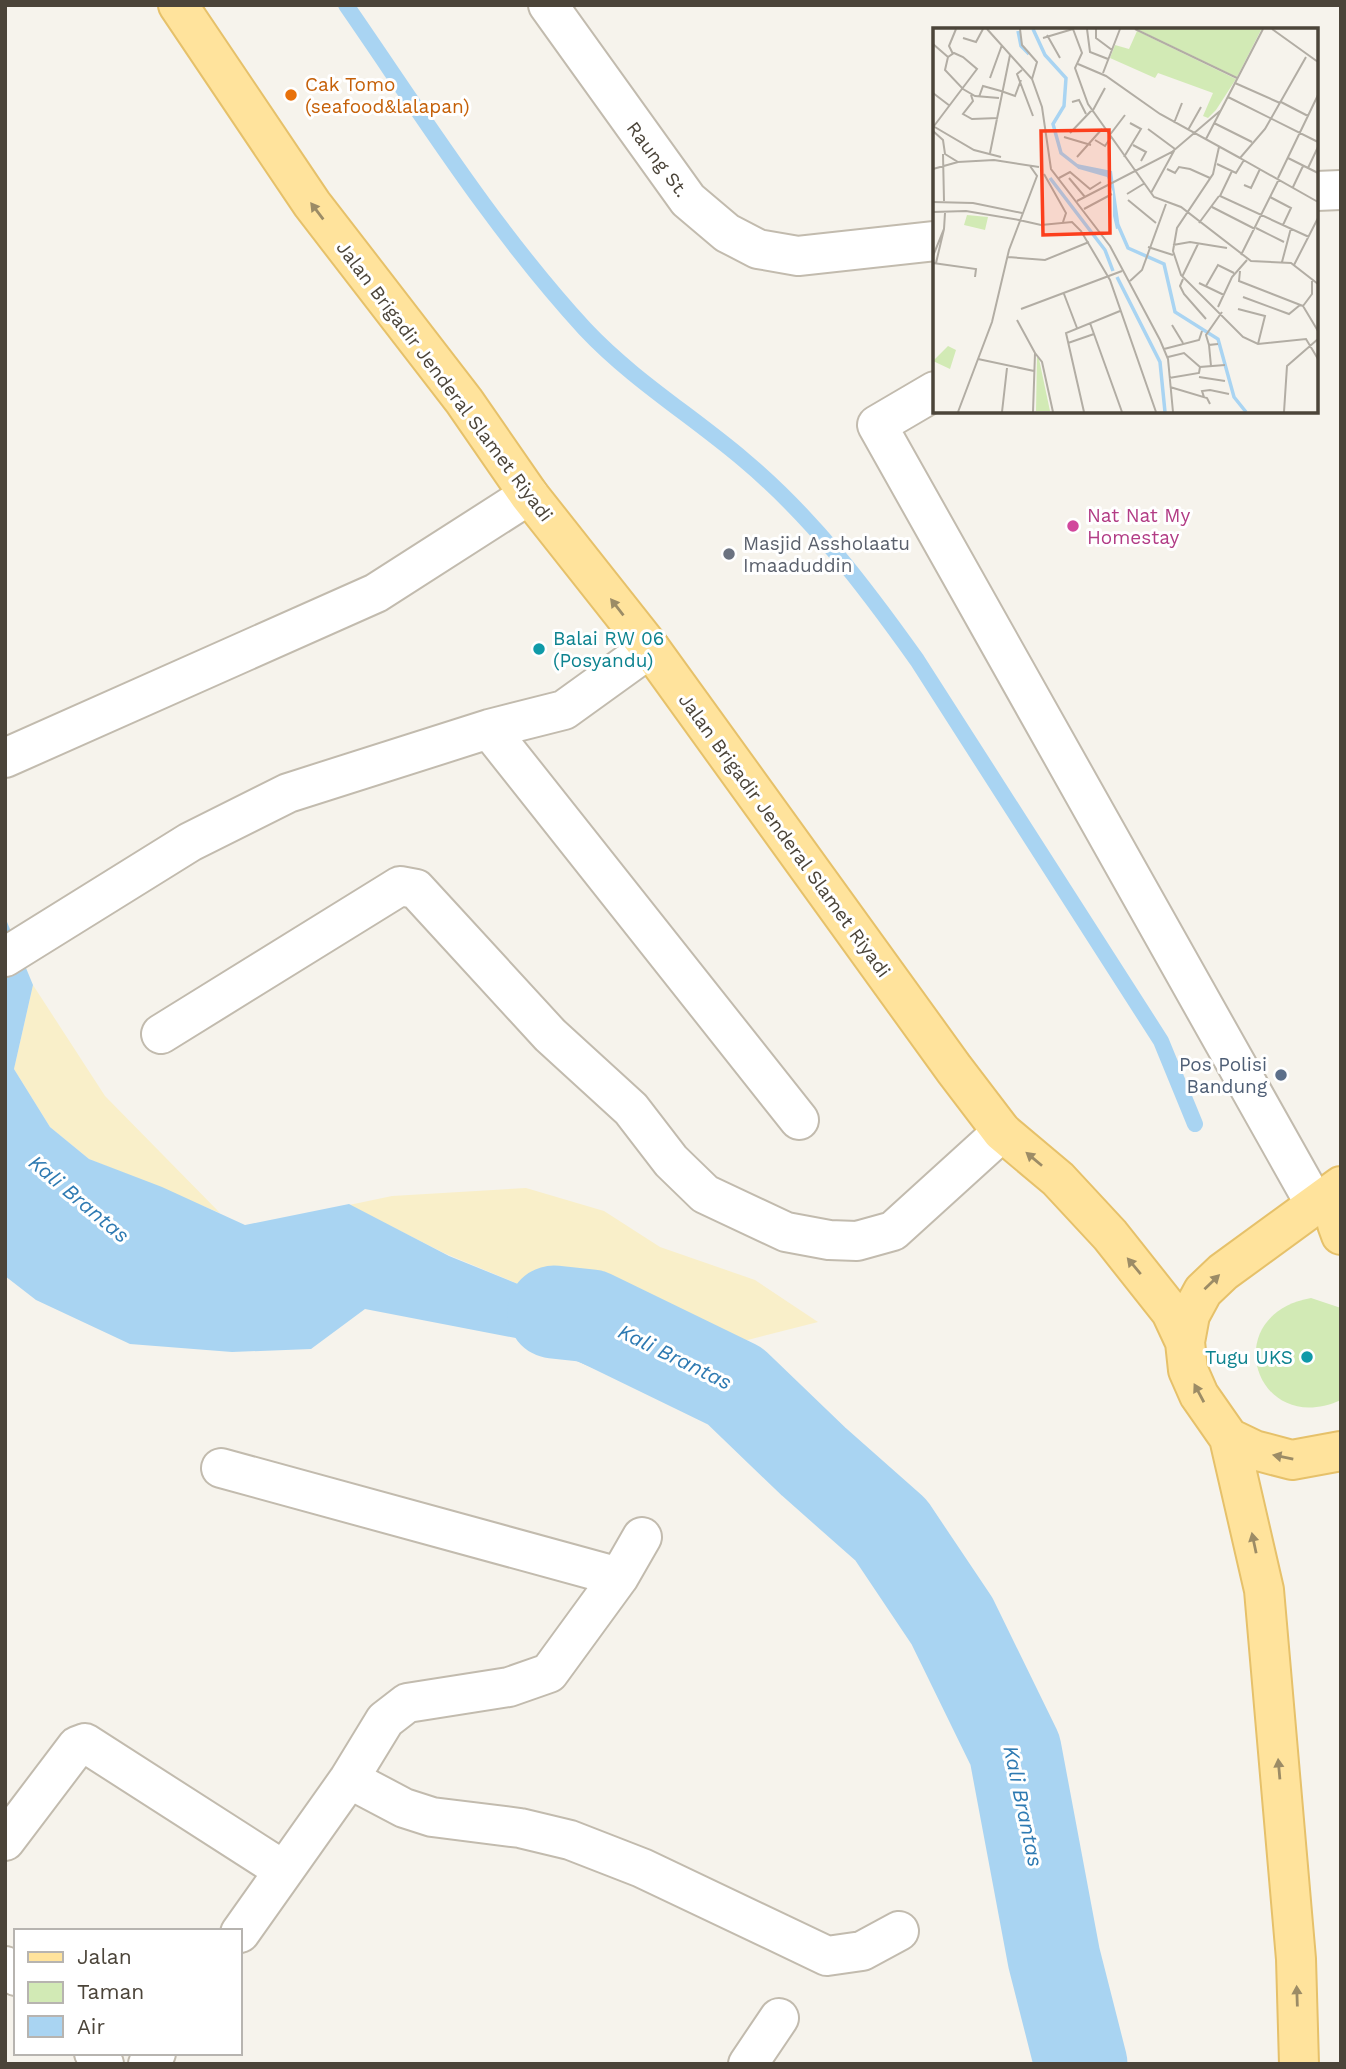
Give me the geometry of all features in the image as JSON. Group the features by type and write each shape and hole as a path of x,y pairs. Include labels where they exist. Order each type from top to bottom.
{"main road":[{"name":"Jalan Brigadir Jenderal Slamet Riyadi","path":"178,5 312,204 464,401 529,495 650,648 1002,1132 1058,1179 1110,1235 1171,1312 1185,1342"},
{"path":"1299,2064 1296,1959 1264,1590 1228,1438 1199,1395 1188,1370 1185,1342 1190,1315 1203,1291 1234,1264 1332,1195 1341,1235"},
{"path":"1228,1438 1254,1450 1292,1460 1341,1451"}],"street":[{"name":"Raung St.","path":"548,5 688,200 727,233 758,249 798,256 933,242"},
{"path":"1318,191 1341,190"},
{"path":"933,392 877,425 1332,1195"},
{"path":"5,758 376,593 529,495"},
{"path":"5,957 190,842 288,793 489,729 564,710 650,648"},
{"path":"489,729 799,1120"},
{"path":"161,1034 400,887 416,889 550,1035 631,1109 671,1161 705,1194 786,1232 857,1241 893,1231 1002,1132"},
{"path":"221,1468 619,1577"},
{"path":"242,1930 349,1779 385,1720 407,1703 509,1687 549,1673 619,1577 642,1537"},
{"path":"5,1841 77,1746 85,1743 283,1870"},
{"path":"349,1779 404,1808 432,1817 520,1828 570,1840 642,1868 827,1956 862,1951 899,1931"},
{"path":"748,2064 779,2018"}],"green space":[{"path":"1311,1298 1341,1308 1341,1400 1311,1408 1287,1403 1269,1389 1258,1370 1256,1348 1264,1327 1281,1309"}],"sand":[{"path":"33,985 105,1096 220,1213 89,1159 50,1127 14,1069"},
{"path":"526,1188 604,1211 660,1247 755,1280 818,1322 740,1342 683,1338 614,1299 523,1286 444,1253 349,1205 392,1196"}],"water":[{"path":"5,917 33,985 14,1069 50,1127 89,1159 162,1187 245,1225 349,1204 449,1256 523,1286 614,1299 683,1338 656,1382 646,1390 526,1340 365,1309 311,1349 232,1352 130,1344 36,1300 5,1276"}],"waterway":[{"path":"346,5 489,212 585,329 623,365 769,482 837,554 878,606 917,660 1161,1041 1195,1124"},
{"name":"Kali Brantas","path":"554,1312 591,1316 735,1386 813,1461 891,1530 952,1621 1015,1750 1054,1958 1081,2064"}],"place":[{"name":"Cak Tomo (seafood&lalapan)","path":"291,95"},
{"name":"Nat Nat My Homestay","path":"1073,526"},
{"name":"Masjid Assholaatu Imaaduddin","path":"729,554"},
{"name":"Balai RW 06 (Posyandu)","path":"539,649"},
{"name":"Pos Polisi Bandung","path":"1281,1075"},
{"name":"Tugu UKS","path":"1307,1357"}]}
